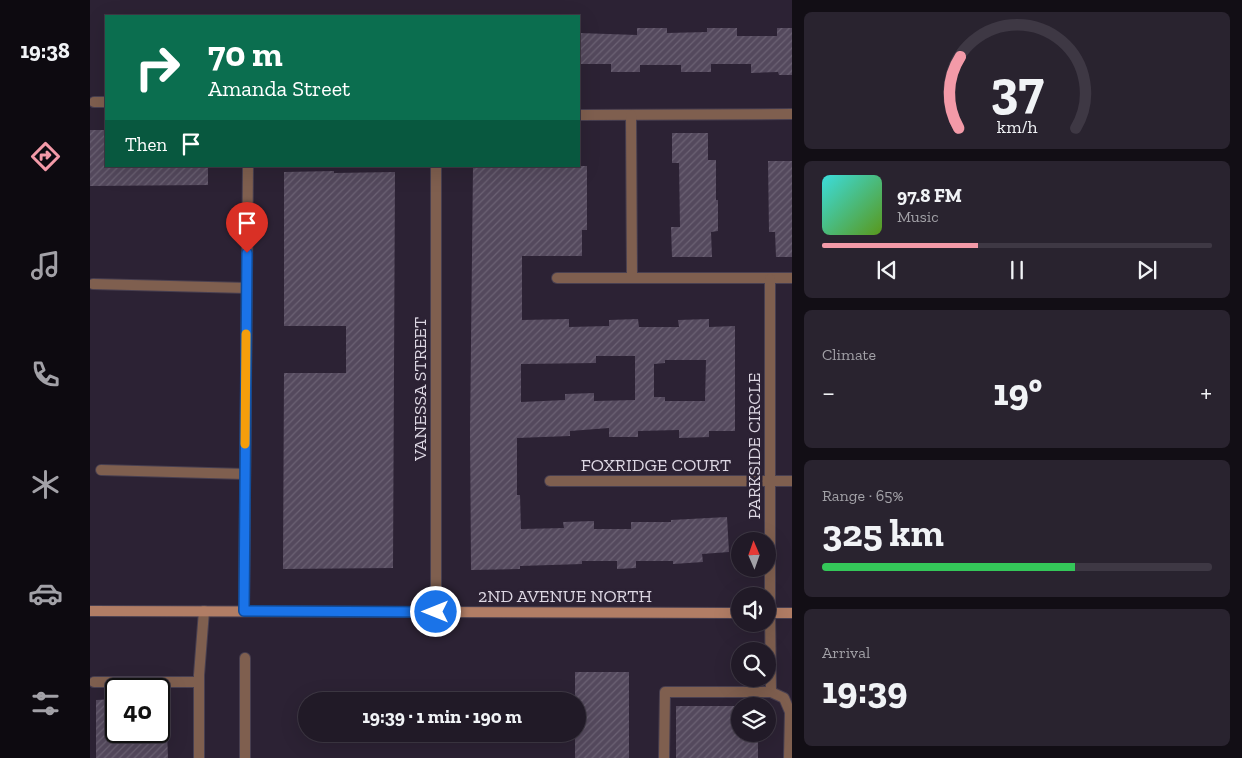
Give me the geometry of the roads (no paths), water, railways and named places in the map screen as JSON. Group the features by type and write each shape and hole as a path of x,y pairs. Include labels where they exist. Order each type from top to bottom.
{"street":[{"path":"94,102 105,102"},
{"path":"580,115 792,114"},
{"path":"631,115 632,278"},
{"path":"244,611 248,167"},
{"name":"VANESSA STREET","path":"436,167 436,612"},
{"path":"557,278 792,278"},
{"name":"PARKSIDE CIRCLE","path":"769,587 770,279"},
{"path":"93,284 246,288"},
{"path":"101,470 245,474"},
{"name":"FOXRIDGE COURT","path":"550,481 792,481"},
{"name":"2ND AVENUE NORTH","path":"90,611 731,613"},
{"path":"199,758 199,682 204,611"},
{"path":"776,613 792,613"},
{"name":"PARKSIDE CIRCLE","path":"769,632 771,692"},
{"path":"245,658 245,758"},
{"path":"94,682 199,682"},
{"path":"664,758 665,692 771,692 784,698 790,712 789,758"}]}
